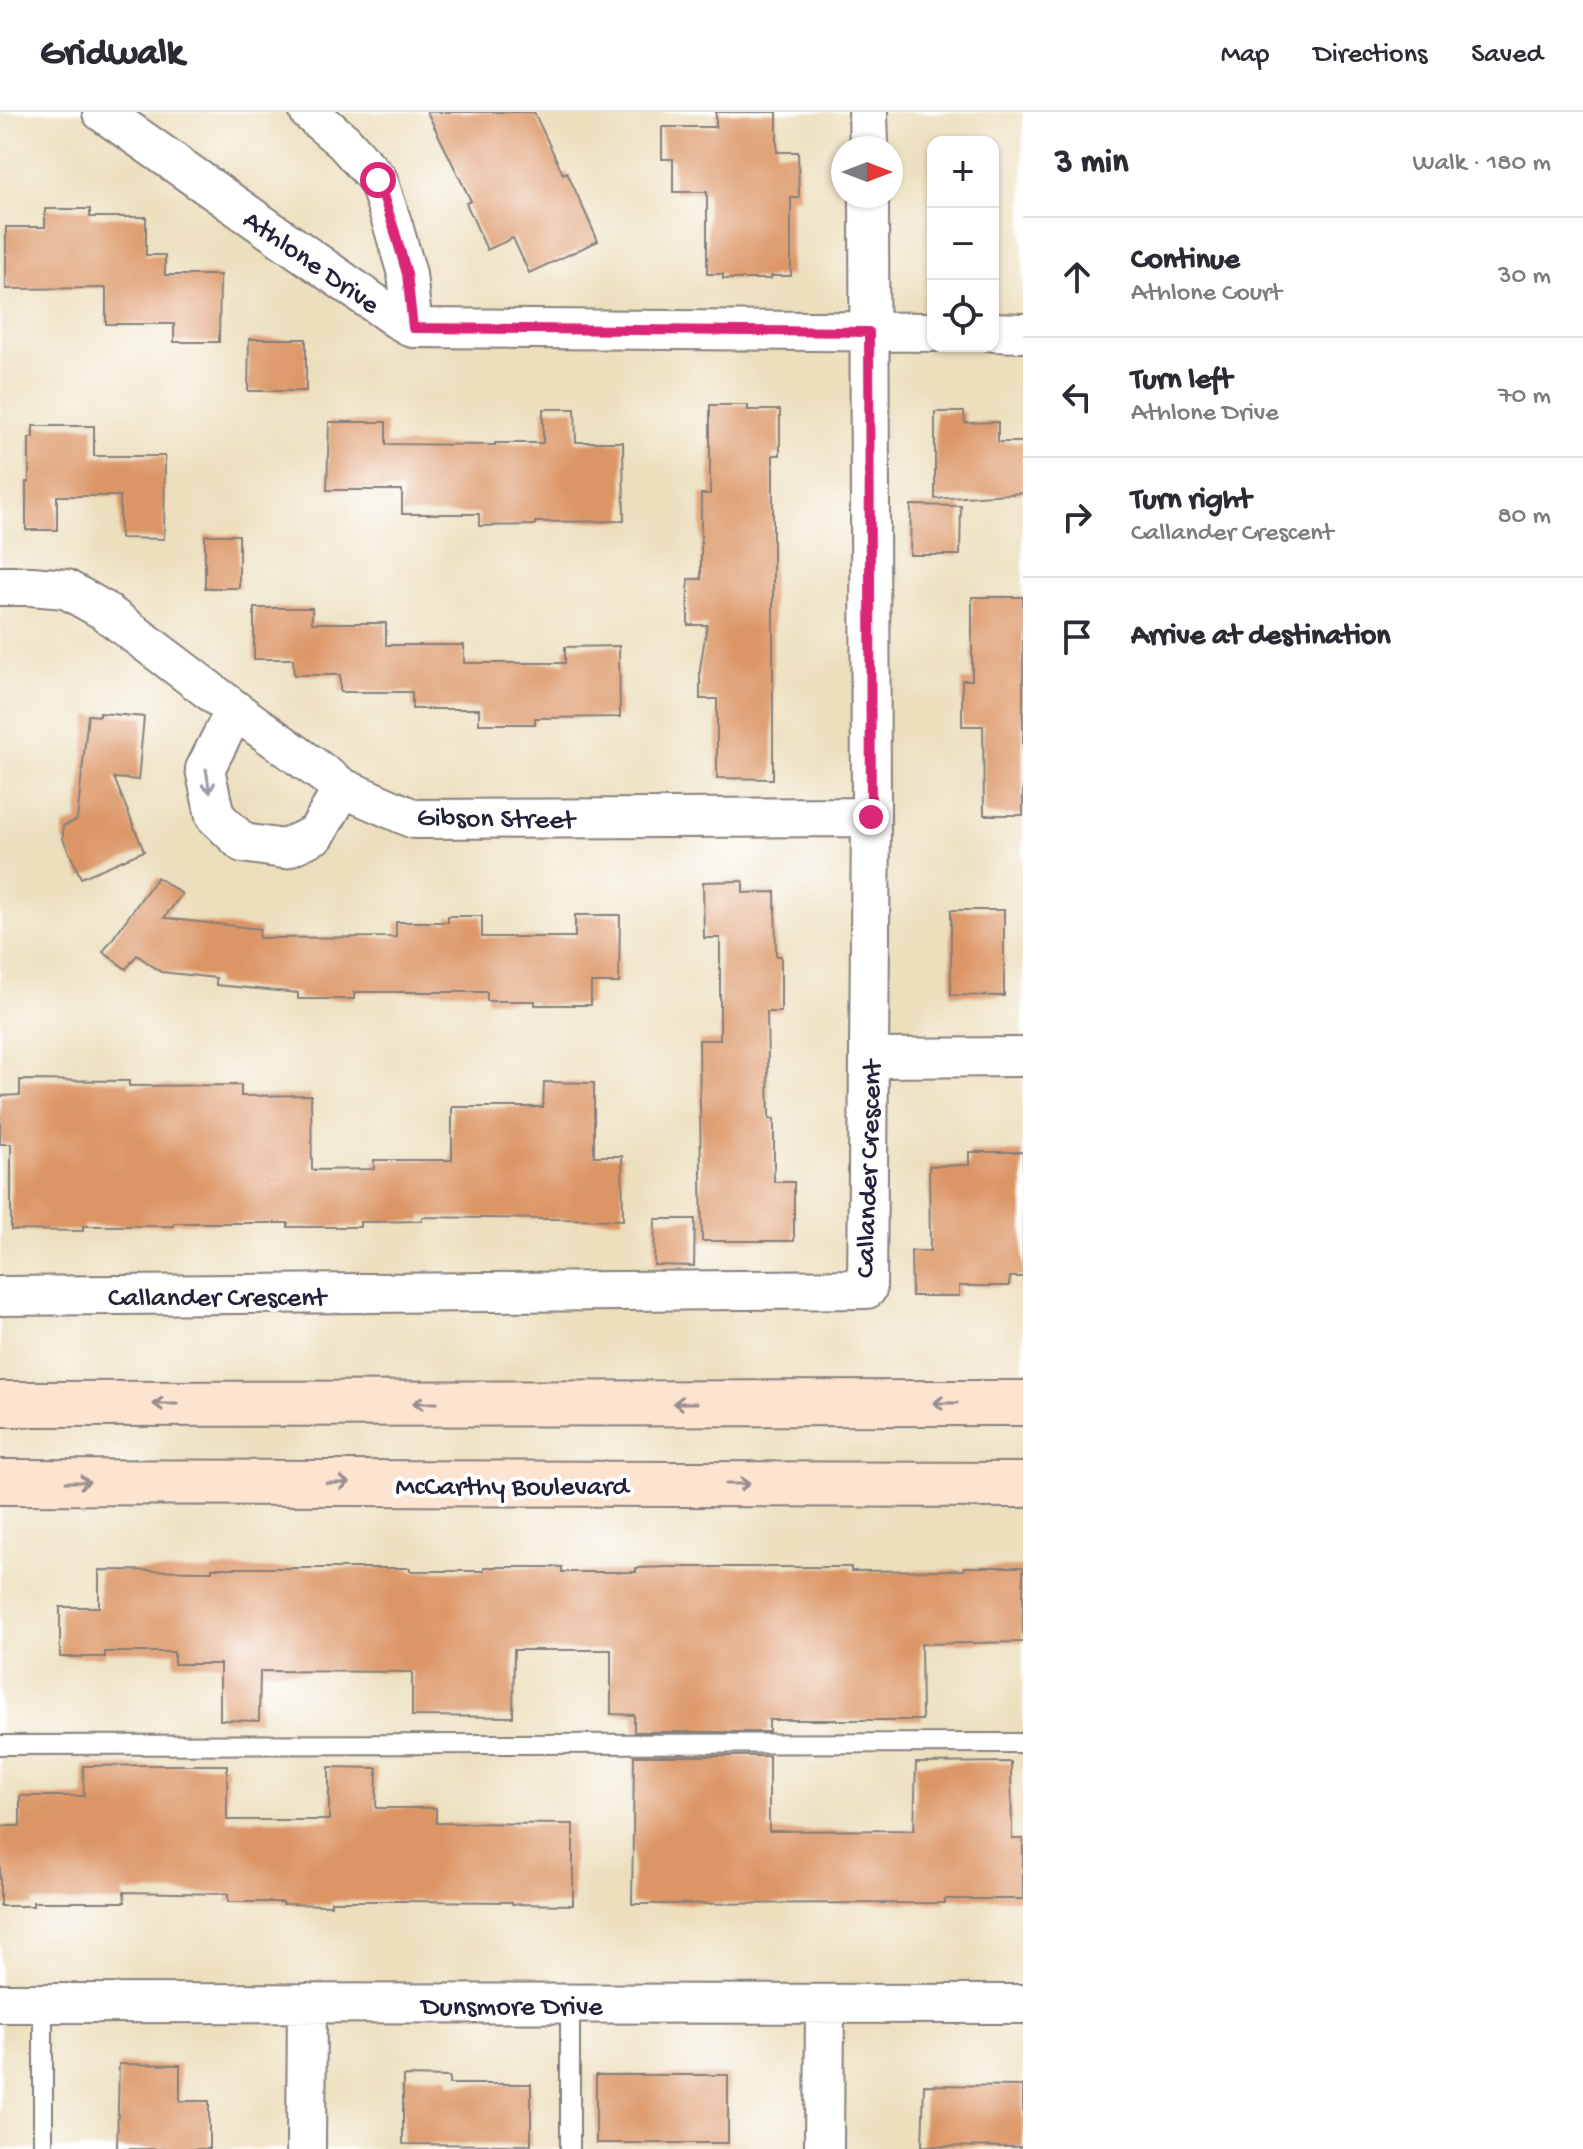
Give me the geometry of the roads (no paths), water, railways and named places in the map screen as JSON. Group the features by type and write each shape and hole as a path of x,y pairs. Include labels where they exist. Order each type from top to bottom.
{"main road":[{"path":"0,1404 1023,1403"},
{"name":"McCarthy Boulevard","path":"0,1482 1023,1485"}],"street":[{"name":"Athlone Drive","path":"102,112 413,328 927,332"},
{"path":"309,112 344,142 378,180 407,274 413,328"},
{"path":"868,112 869,136"},
{"name":"Callander Crescent","path":"0,1296 867,1289 871,817 869,208"},
{"path":"999,332 1023,333"},
{"name":"Gibson Street","path":"0,586 66,589 103,610 343,788 414,819 871,817"},
{"path":"235,710 205,769 215,816 243,843 284,849 316,834 343,788"},
{"path":"870,1058 1023,1057"},
{"name":"Dunsmore Drive","path":"0,2003 1023,2004"},
{"path":"306,2149 307,2003"},
{"path":"824,2149 825,2004"}],"lane":[{"path":"0,1745 1023,1743"},
{"path":"43,2003 43,2149"},
{"path":"570,2004 570,2149"}]}
